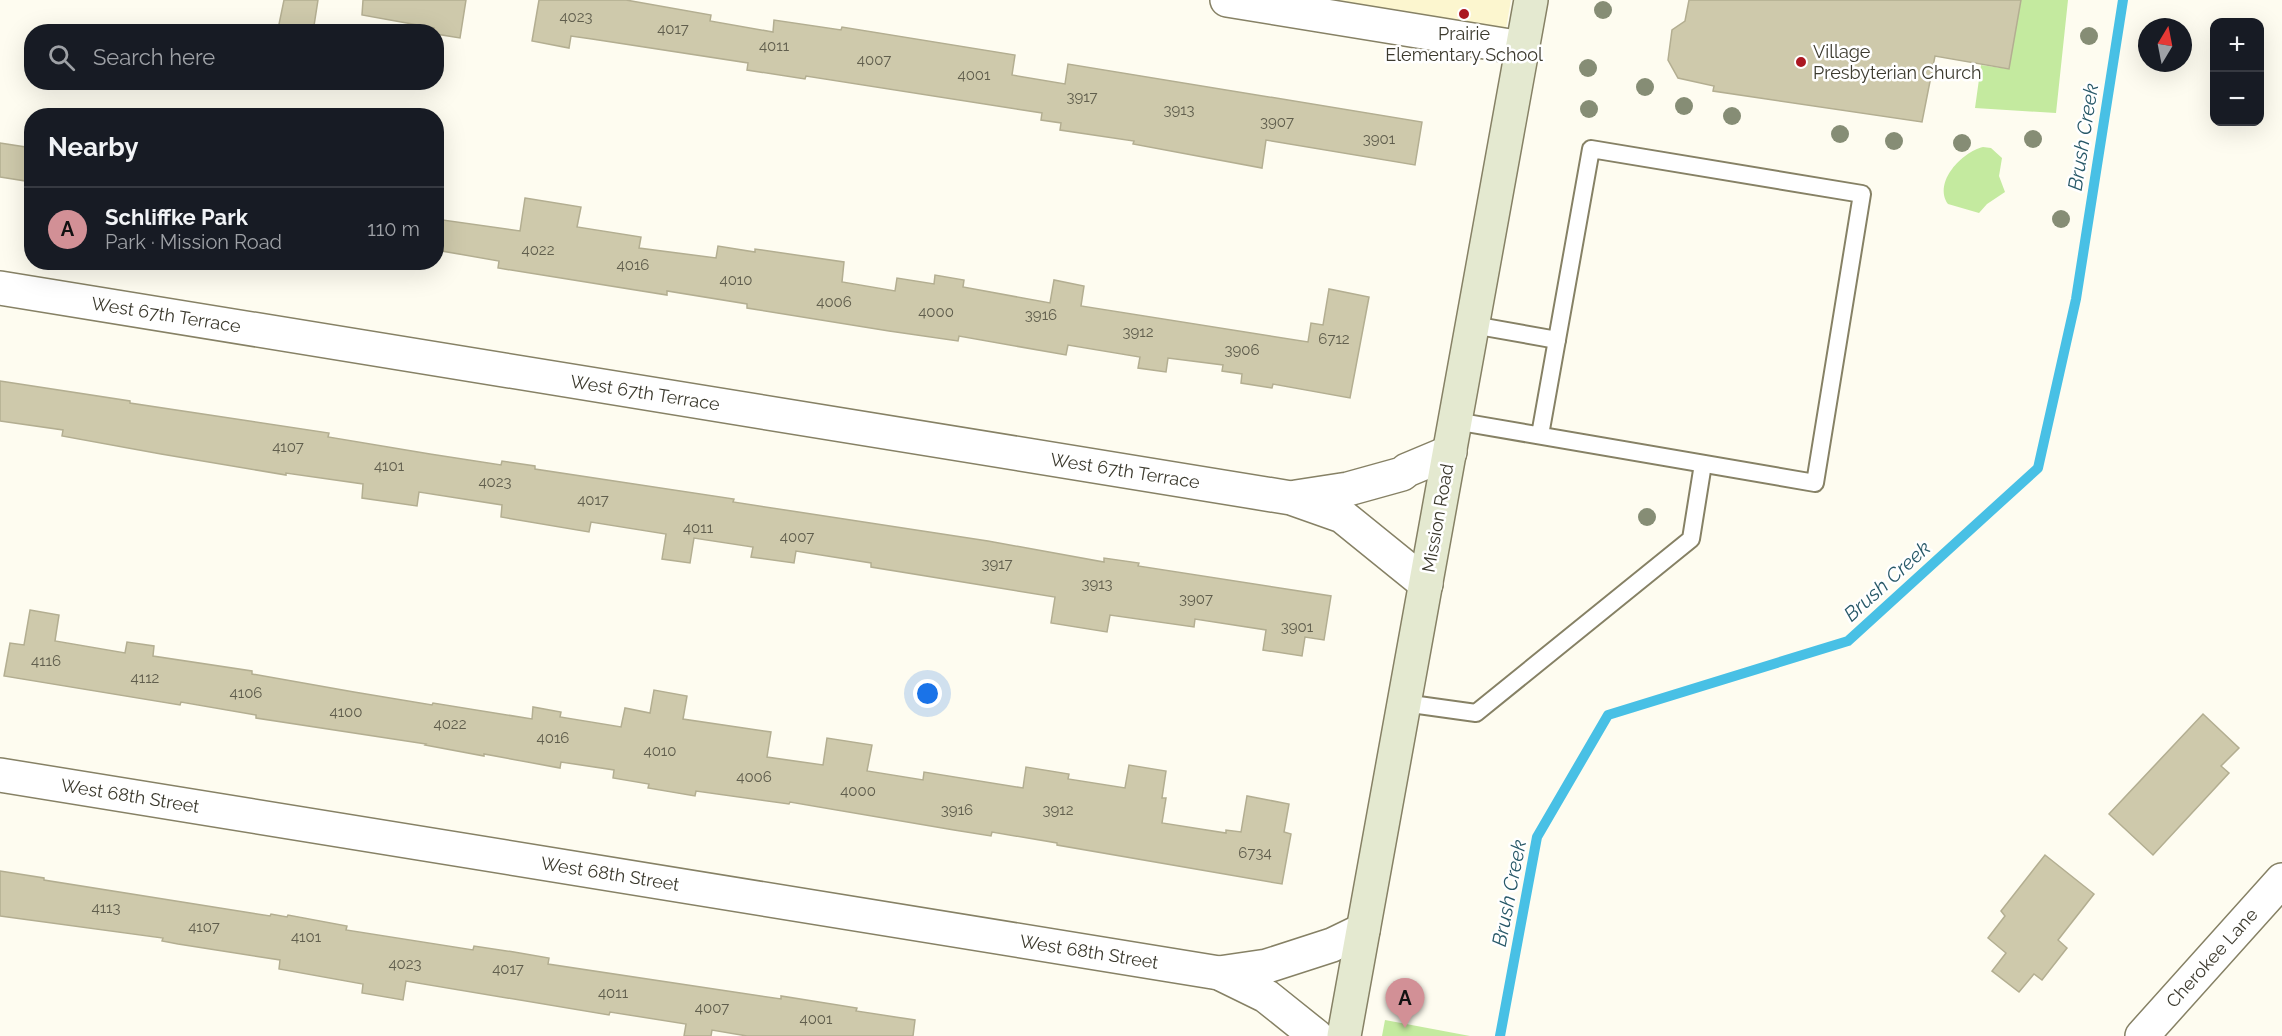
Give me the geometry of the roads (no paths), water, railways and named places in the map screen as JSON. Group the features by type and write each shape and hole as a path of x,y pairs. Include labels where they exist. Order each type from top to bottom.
{"main road":[{"name":"Mission Road","path":"1344,1036 1531,0"}],"street":[{"path":"1227,0 1522,48"},
{"name":"West 67th Terrace","path":"0,288 1291,498 1342,516 1426,584"},
{"name":"West 67th Terrace","path":"1291,498 1348,489 1392,477 1453,436"},
{"name":"West 68th Street","path":"0,775 1220,974 1266,996 1316,1036"},
{"name":"Cherokee Lane","path":"2142,1036 2282,880"},
{"name":"West 68th Street","path":"1220,974 1267,966 1332,945 1363,930"}],"lane":[{"path":"1453,436 1540,435 1815,483 1862,194 1592,150 1540,435"},
{"path":"1473,325 1557,340"},
{"path":"1404,704 1476,713 1691,539 1703,464"}],"waterway":[{"name":"Brush Creek","path":"1500,1036 1537,837 1608,715 1848,641 2038,468 2076,299 2123,0"}],"place":[{"name":"Prairie Elementary School","path":"1464,14"},
{"name":"Village Presbyterian Church","path":"1801,62"},
{"name":"Schliffke Park","path":"1405,1028"}]}
